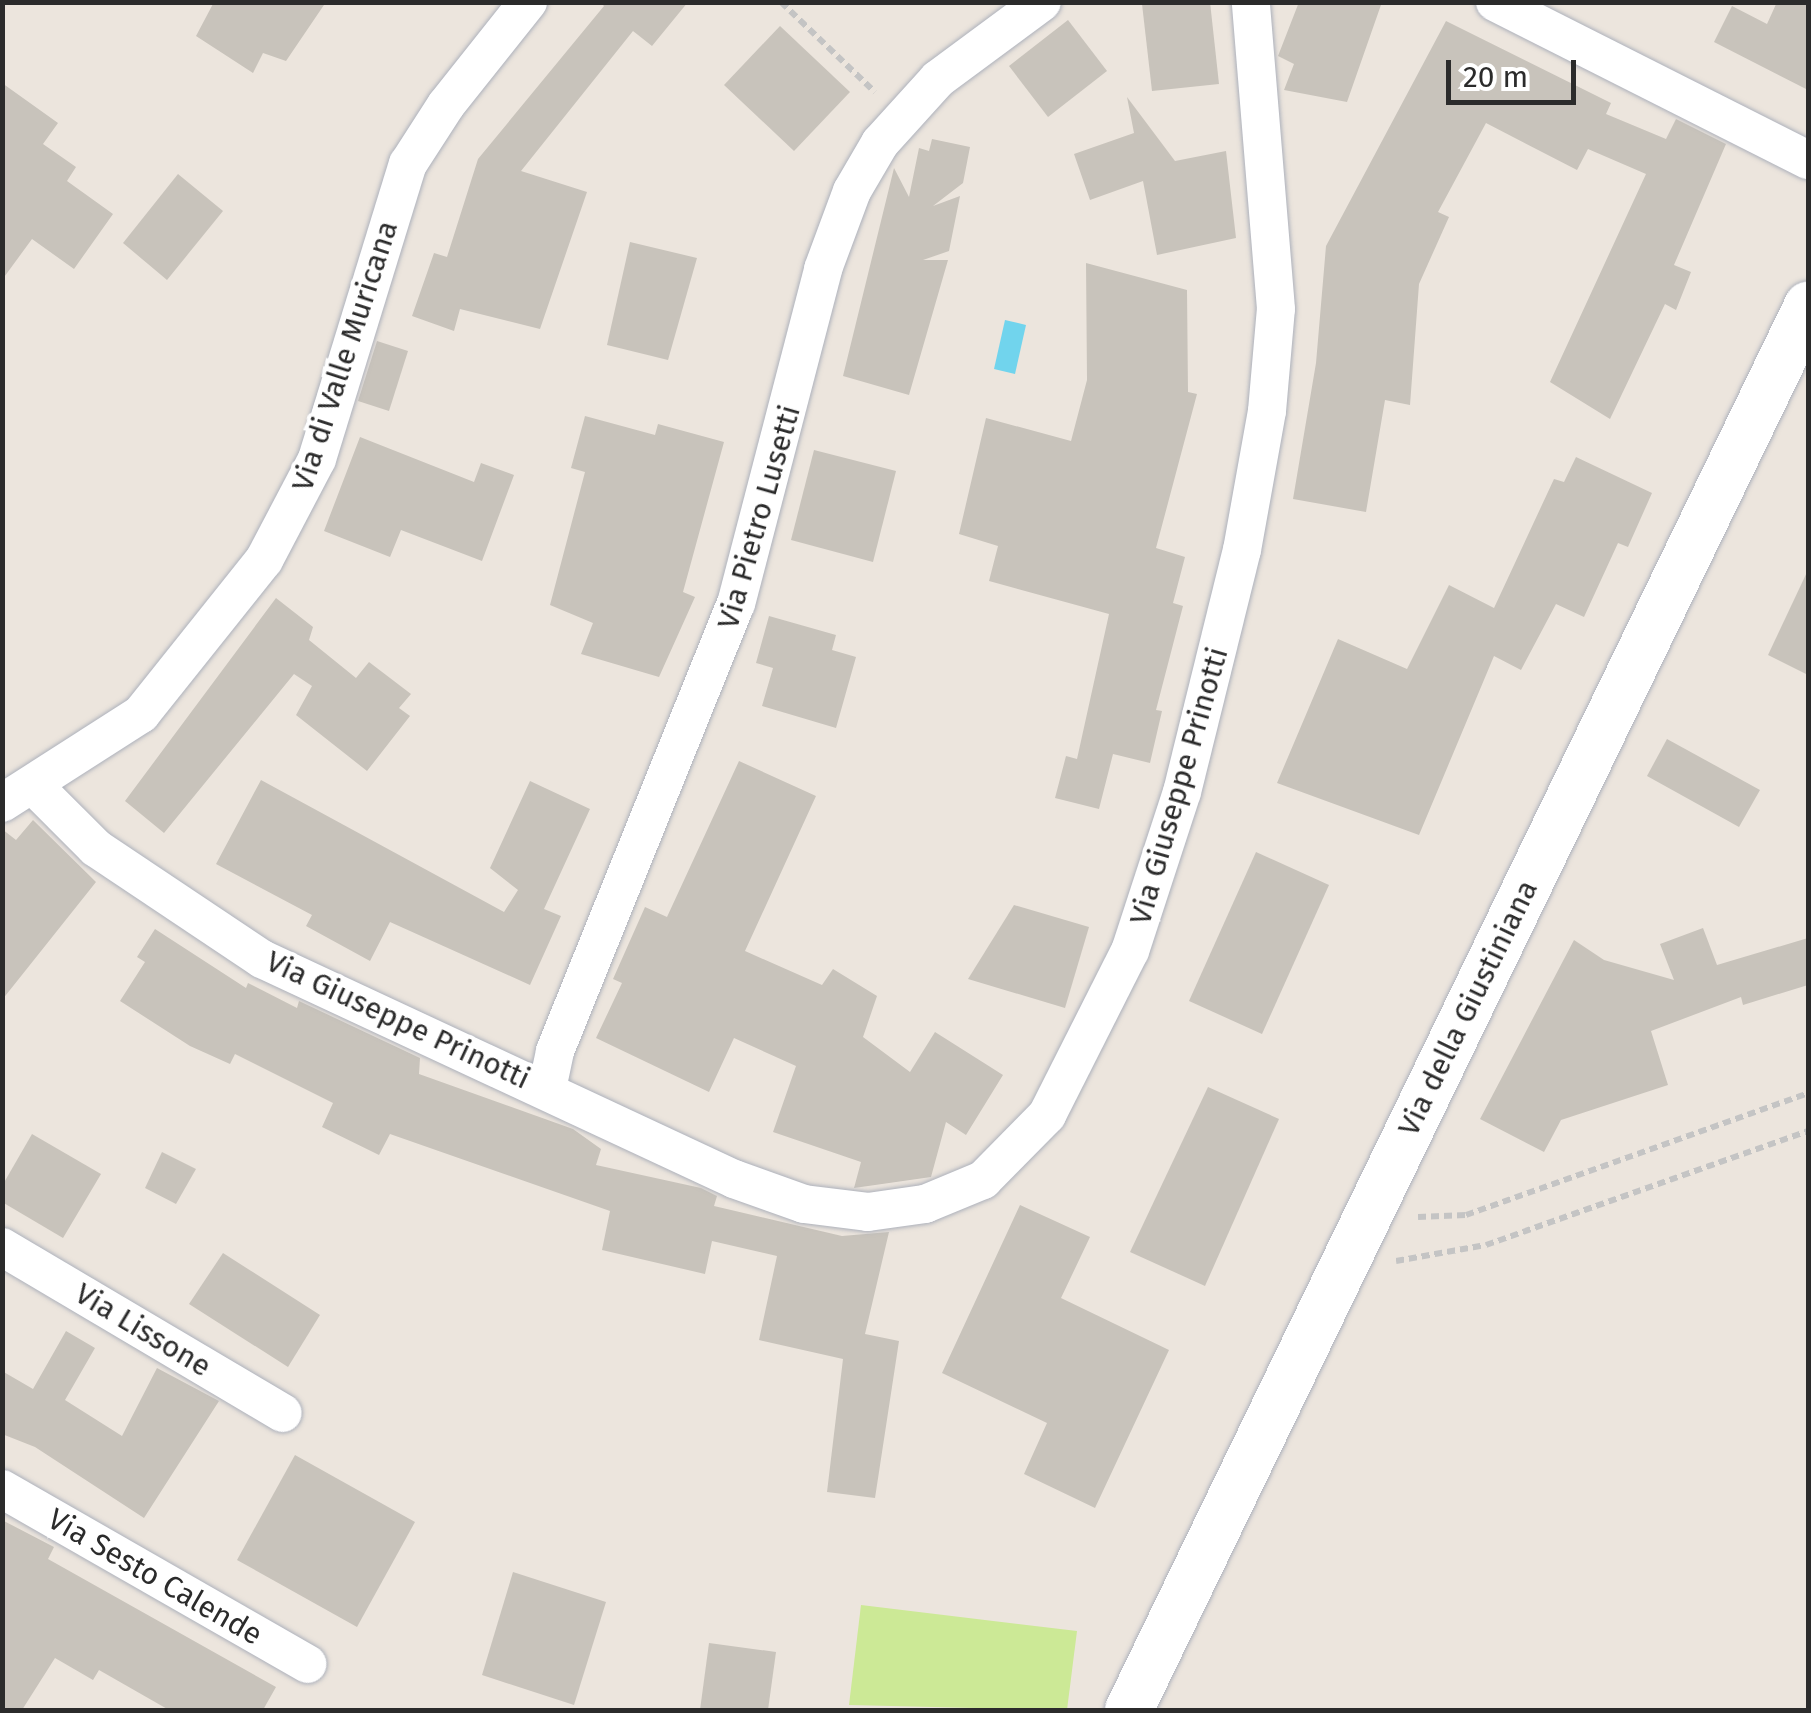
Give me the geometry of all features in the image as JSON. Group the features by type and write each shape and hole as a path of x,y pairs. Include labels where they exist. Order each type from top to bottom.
{"street":[{"name":"Via di Valle Muricana","path":"18,795 141,714 264,560 317,459 408,164 528,2"},
{"name":"Via Pietro Lusetti","path":"548,1089 555,1050 736,604 836,228 862,172 901,116 967,54 1042,2"},
{"name":"Via Giuseppe Prinotti","path":"18,795 239,946 782,1197 868,1212 966,1190 1014,1156 1047,1115 1118,981 1154,884 1258,474 1276,309 1251,2"},
{"path":"1495,2 1808,160"},
{"name":"Via della Giustiniana","path":"1129,1710 1808,306"},
{"name":"Via Lissone","path":"2,1247 283,1413"},
{"name":"Via Sesto Calende","path":"2,1488 307,1664"}],"path":[{"path":"781,2 901,116"},
{"path":"1376,1198 1427,1221 1466,1214 1808,1093"},
{"path":"1341,1269 1486,1246 1808,1132"}],"green space":[{"path":"861,1605 1077,1631 1067,1710 849,1705"}],"water":[{"path":"1005,320 1026,325 1015,374 994,369"}],"building":[{"path":"214,2 326,2 286,61 263,53 253,73 196,36"},
{"path":"600,2 688,2 652,46 633,31 521,171 587,192 540,329 460,309 454,331 412,316 434,253 447,257 478,159 604,6"},
{"path":"1210,2 1219,84 1152,91 1142,4"},
{"path":"1299,2 1382,2 1347,102 1284,90 1294,64 1278,56"},
{"path":"1777,2 1808,2 1808,90 1714,42 1732,6 1767,24"},
{"path":"1068,20 1107,71 1048,117 1009,66"},
{"path":"1446,21 1611,103 1606,114 1666,139 1676,119 1726,144 1674,265 1691,272 1676,310 1665,304 1610,419 1550,382 1646,174 1588,149 1577,170 1486,123 1438,212 1449,217 1419,284 1410,405 1385,400 1366,512 1293,499 1316,363 1326,246"},
{"path":"780,26 850,92 794,151 724,85"},
{"path":"2,83 58,123 43,144 76,167 67,181 113,214 74,269 32,239 2,280"},
{"path":"1127,97 1175,161 1226,151 1236,238 1157,255 1143,181 1090,200 1074,154 1134,133"},
{"path":"932,139 970,147 963,183 933,206 960,196 949,251 923,260 948,260 909,395 843,376 894,168 909,197 919,148 929,151"},
{"path":"178,174 223,211 167,280 123,243"},
{"path":"630,242 697,258 668,360 607,345"},
{"path":"1086,263 1187,290 1188,392 1197,394 1156,548 1185,557 1173,603 1183,606 1156,710 1162,711 1150,763 1113,754 1099,809 1055,798 1066,756 1077,759 1109,614 989,581 998,546 959,534 986,418 1071,441 1087,380"},
{"path":"377,341 408,351 389,411 358,401"},
{"path":"585,416 655,435 658,424 724,442 683,592 695,597 659,677 581,654 593,623 550,605 585,472 571,468"},
{"path":"360,437 474,482 481,463 514,475 482,561 401,530 390,557 324,531"},
{"path":"814,450 896,471 873,562 791,540"},
{"path":"1576,457 1652,493 1628,547 1618,543 1584,617 1556,604 1521,670 1494,656 1419,835 1277,783 1338,639 1407,669 1449,585 1494,608 1554,479 1564,482"},
{"path":"1808,570 1808,675 1768,655"},
{"path":"276,598 313,627 309,640 356,678 369,662 411,694 399,708 410,716 367,771 296,715 312,686 294,674 164,833 125,801"},
{"path":"769,616 836,635 832,650 856,657 836,728 762,706 773,668 756,663"},
{"path":"1667,739 1760,790 1739,827 1647,776"},
{"path":"739,761 816,796 745,951 822,985 833,969 877,996 863,1037 910,1072 935,1032 1003,1075 966,1135 946,1122 931,1177 854,1188 861,1162 773,1132 796,1066 734,1038 709,1092 596,1038 622,983 613,979 645,907 667,917"},
{"path":"261,780 504,912 518,890 490,868 530,781 590,809 544,909 561,916 530,985 390,922 370,961 306,926 312,915 216,864"},
{"path":"33,820 96,882 2,1000 2,829 16,840"},
{"path":"1256,852 1329,885 1262,1034 1189,1001"},
{"path":"1014,905 1089,927 1065,1008 968,979"},
{"path":"1703,928 1717,965 1808,938 1808,985 1743,1005 1741,997 1651,1031 1668,1085 1561,1120 1544,1152 1480,1119 1574,940 1604,960 1674,980 1660,944"},
{"path":"155,929 246,988 248,983 297,1008 299,1001 420,1058 419,1074 573,1129 601,1149 596,1165 701,1188 717,1196 714,1206 842,1236 889,1232 865,1334 899,1341 875,1498 827,1492 843,1359 759,1340 777,1256 712,1241 705,1274 602,1250 610,1211 390,1134 379,1155 322,1127 333,1103 235,1054 230,1064 190,1046 120,1001 145,962 137,957"},
{"path":"1208,1087 1279,1119 1205,1286 1130,1252"},
{"path":"32,1134 101,1174 63,1238 2,1202 2,1186"},
{"path":"162,1152 196,1169 176,1204 145,1188"},
{"path":"1020,1205 1090,1237 1061,1298 1169,1350 1095,1508 1024,1474 1047,1423 942,1373"},
{"path":"223,1253 320,1315 288,1367 189,1304"},
{"path":"66,1331 95,1348 65,1400 122,1436 157,1368 219,1401 144,1518 35,1447 2,1434 2,1371 33,1389"},
{"path":"295,1455 415,1522 357,1627 237,1560"},
{"path":"2,1520 54,1547 48,1559 276,1687 263,1710 169,1710 99,1670 93,1680 55,1658 22,1710 2,1710"},
{"path":"513,1572 606,1602 574,1705 482,1675"},
{"path":"709,1643 776,1652 768,1710 700,1710"}]}
